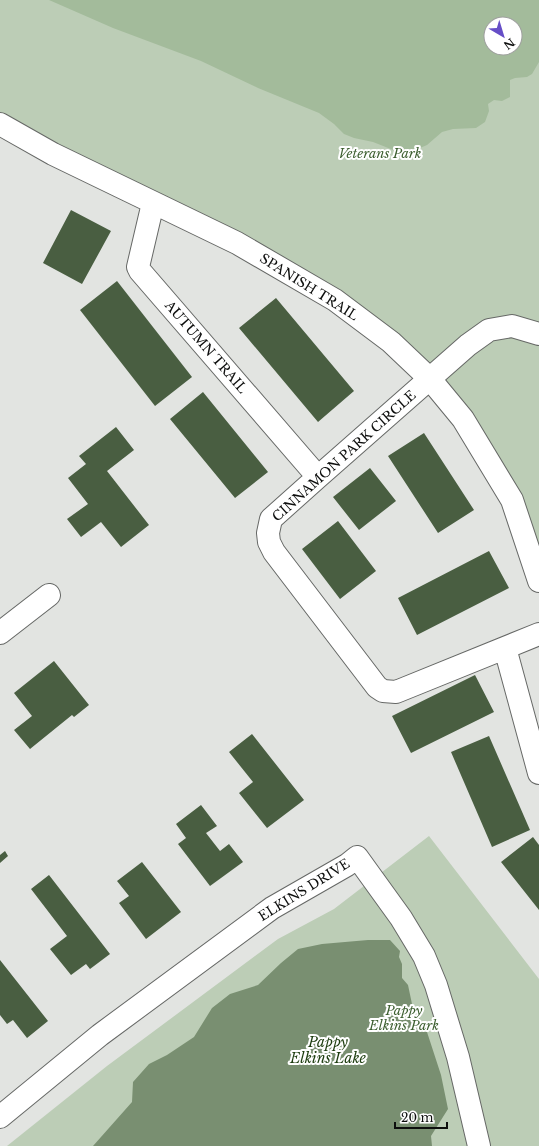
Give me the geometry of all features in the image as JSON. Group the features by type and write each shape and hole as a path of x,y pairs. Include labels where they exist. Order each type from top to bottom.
{"street":[{"name":"SPANISH TRAIL","path":"0,124 53,154 237,243 335,300 391,342 430,379 463,419 512,500 539,581"},
{"name":"AUTUMN TRAIL","path":"153,203 138,267 140,271 318,476"},
{"name":"CINNAMON PARK CIRCLE","path":"539,334 512,326 489,330 468,345 271,519 268,533 269,542 274,552 377,686 383,691 396,692 539,634"},
{"path":"0,633 49,595"},
{"path":"504,648 539,773"},
{"name":"ELKINS DRIVE","path":"0,1117 100,1035 272,908 347,865 357,856 401,918 424,956 436,985 458,1057 479,1146"}],"green space":[{"name":"Veterans Park","path":"0,0 539,0 539,583 512,500 391,342 237,243 53,154 0,112"},
{"name":"Pappy Elkins Park","path":"429,836 539,979 539,1146 7,1146 107,1066 278,939 334,909"}],"shaded area":[{"path":"49,0 539,0 539,62 532,74 527,77 510,80 510,97 502,101 494,100 488,104 489,111 485,122 476,128 453,129 442,132 427,145 413,151 401,153 373,142 344,134 334,124 319,113 258,88 201,61 113,28"}],"water":[{"name":"Pappy Elkins Lake","path":"368,940 390,940 400,951 399,957 402,964 402,978 408,985 412,1004 427,1032 441,1075 448,1109 431,1136 432,1146 93,1146 132,1102 133,1082 149,1064 167,1055 194,1037 212,1008 230,994 258,985 298,949 322,944"}],"building":[{"path":"71,210 111,231 82,284 43,263"},
{"path":"117,281 192,377 155,406 80,310"},
{"path":"276,298 354,391 318,422 239,328"},
{"path":"203,392 268,472 235,498 170,419"},
{"path":"116,427 134,450 107,471 149,525 121,547 101,522 81,537 67,519 88,504 68,478 86,464 79,456"},
{"path":"424,433 474,510 438,533 388,456"},
{"path":"370,468 396,501 359,530 333,497"},
{"path":"338,521 376,571 340,599 302,549"},
{"path":"489,551 509,588 417,635 398,598"},
{"path":"54,661 89,705 74,717 72,715 30,749 14,730 32,716 14,693"},
{"path":"475,675 494,712 411,753 392,716"},
{"path":"252,734 304,800 267,828 239,793 253,782 229,752"},
{"path":"489,736 530,830 492,847 451,752"},
{"path":"201,805 217,826 206,833 220,851 229,844 243,862 210,886 178,844 186,838 176,824"},
{"path":"533,837 539,845 539,910 501,862"},
{"path":"5,851 8,856 0,863 0,855"},
{"path":"142,862 181,912 146,939 119,903 129,896 117,881"},
{"path":"49,875 110,954 90,969 86,964 71,975 50,949 67,936 31,889"},
{"path":"0,960 48,1021 27,1038 13,1020 7,1024 0,1015"}]}
